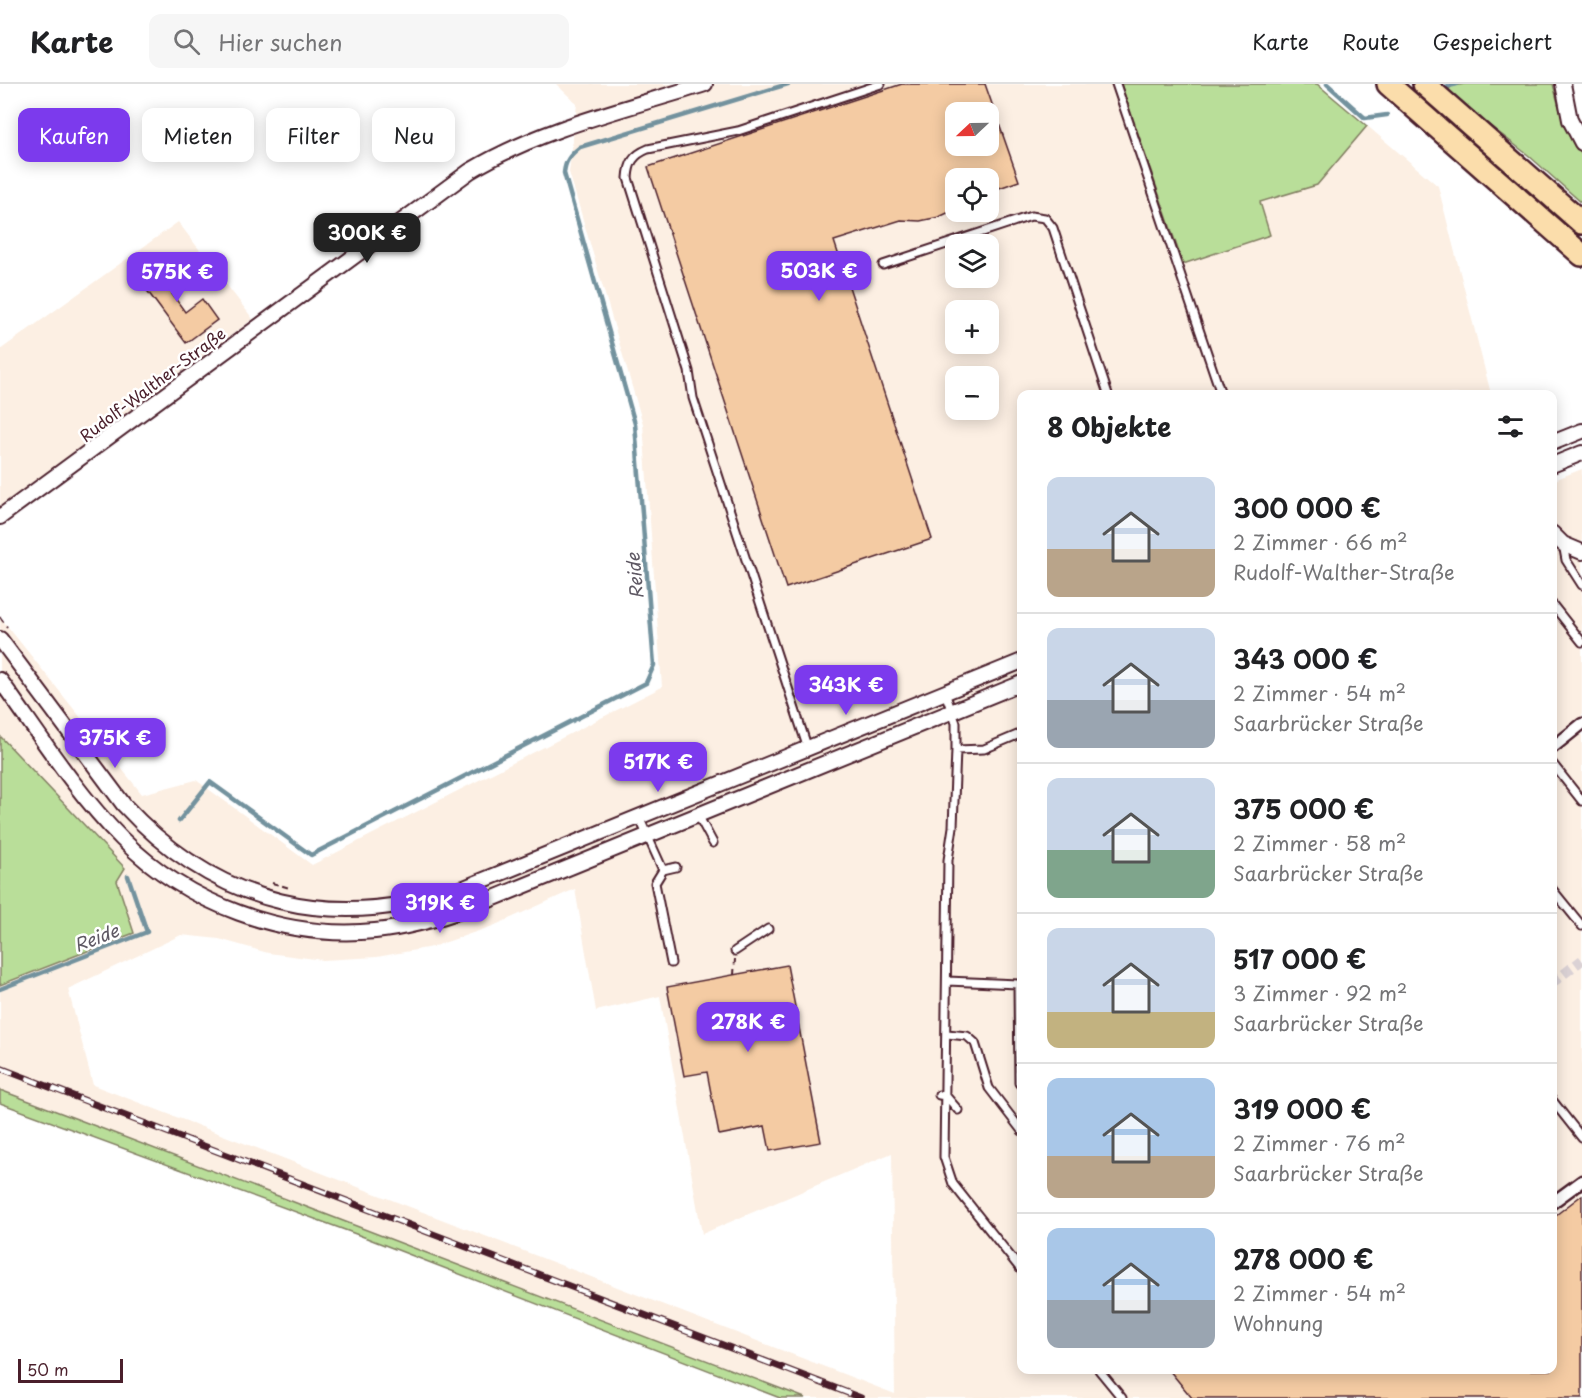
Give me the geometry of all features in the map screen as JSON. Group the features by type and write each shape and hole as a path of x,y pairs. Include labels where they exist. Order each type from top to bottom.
{"main road":[{"path":"1388,84 1582,255"},
{"path":"1424,84 1582,223"}],"street":[{"name":"Rudolf-Walther-Straße","path":"0,517 470,171 494,156 539,137 705,84"},
{"path":"1563,86 1570,120 1582,143"},
{"path":"1557,441 1582,431"},
{"path":"1557,463 1582,453"},
{"path":"1557,538 1563,544 1582,552"},
{"path":"4,633 4,654 112,791 142,825 196,866 232,884 280,900 349,911 420,902 464,888 1017,663"},
{"path":"0,680 105,822 159,872 204,898 274,924 299,929 349,932 376,931 425,922 472,907 1017,685"},
{"path":"1557,744 1582,724"},
{"path":"1557,1199 1582,1181"}],"lane":[{"path":"808,749 693,398 689,371 628,178 635,156 648,149 738,131 881,84"},
{"path":"1116,84 1220,390"},
{"path":"883,265 1031,216 1045,218 1053,228 1107,390"},
{"path":"1563,544 1566,560 1582,585"},
{"path":"1557,610 1582,642"},
{"path":"945,693 957,729 953,827 948,860 947,1034 942,1096 944,1157 953,1184 1017,1265"},
{"path":"956,750 984,749 1017,735"},
{"path":"1557,769 1582,801"},
{"path":"698,815 712,843"},
{"path":"639,817 663,870"},
{"path":"671,963 655,883 663,870 676,867"},
{"path":"1557,895 1582,926"},
{"path":"735,951 768,929"},
{"path":"947,981 1017,984"},
{"path":"947,1034 967,1036 975,1042 989,1088 1017,1124"},
{"path":"942,1096 958,1110"},
{"path":"1557,1106 1582,1138"},
{"path":"1102,1374 1122,1398"}],"path":[{"path":"0,617 4,633"},
{"path":"271,882 294,889"},
{"path":"734,975 735,951"}],"shaded area":[{"path":"556,84 1318,84 1438,186 1490,390 1017,390 1017,1374 1557,1374 1557,479 1582,469 1582,1398 805,1398 0,1090 0,617 142,794 196,780 312,865 662,687 643,424 569,172 577,104","holes":["575,889 596,1011 660,996 702,1234 892,1153 895,1394 93,1085 68,989 181,935 219,939 268,953 323,960 377,957 432,947 493,926"]},
{"path":"178,222 253,319 0,508 0,350"}],"green space":[{"path":"1121,84 1317,84 1367,126 1317,185 1260,202 1270,235 1183,264"},
{"path":"1553,84 1564,126 1582,155 1582,203 1528,155 1446,92 1452,86"},
{"path":"0,736 125,868 117,881 134,933 0,985"},
{"path":"0,1090 805,1398 780,1398 364,1237 0,1103"}],"building":[{"path":"902,84 985,84 991,102 945,102 945,156 999,156 999,124 1019,181 999,188 999,168 945,168 945,214 920,221 901,220 834,241 932,539 786,588 648,167"},
{"path":"153,264 159,273 171,264 185,284 172,294 185,312 202,299 217,320 186,343 143,285 150,279 144,271"},
{"path":"787,965 821,1142 770,1151 765,1126 719,1135 707,1072 684,1076 667,987"},
{"path":"1582,1195 1582,1398 1192,1398 1172,1374 1557,1374 1557,1214"}],"waterway":[{"name":"Reide","path":"179,821 210,782 311,855 646,683 654,665 635,424 564,173 569,158 580,147 788,84"},
{"name":"Reide","path":"1327,84 1365,118 1387,115"},
{"name":"Reide","path":"1445,87 1457,84"},
{"name":"Reide","path":"0,989 147,932 128,876"}],"tunnel":[{"path":"1557,979 1582,960"}],"railway":[{"path":"0,1068 861,1398"}]}
